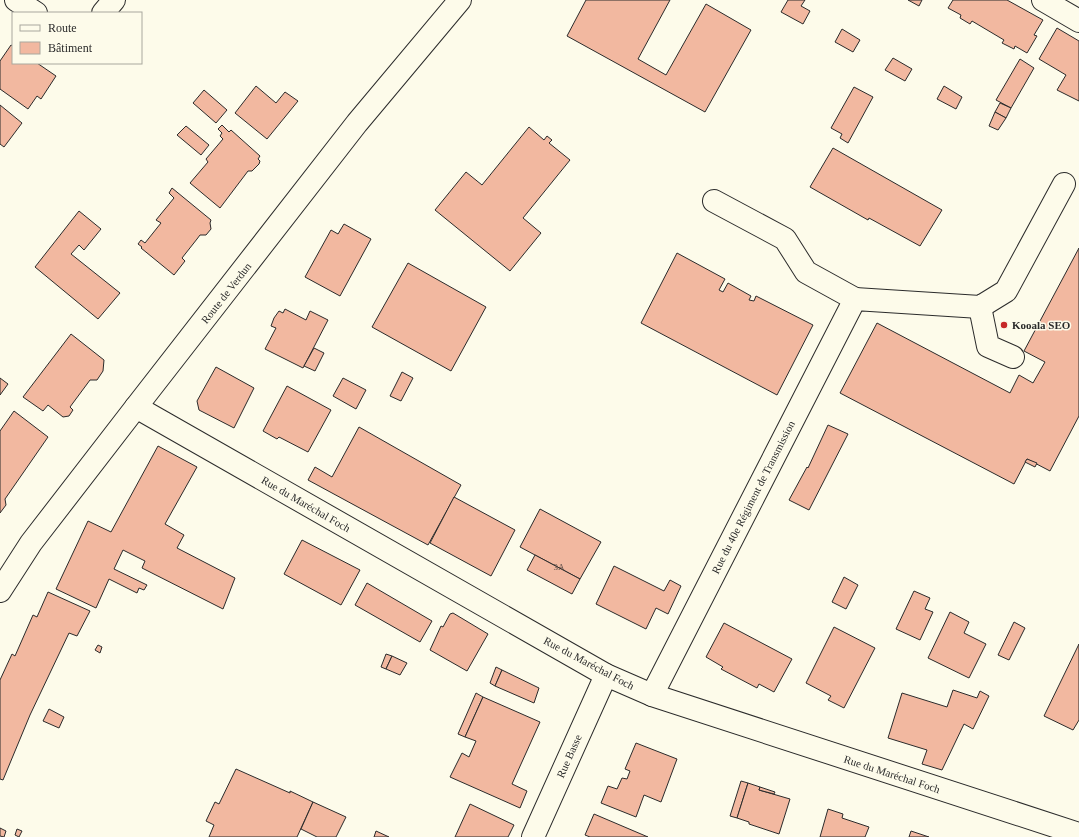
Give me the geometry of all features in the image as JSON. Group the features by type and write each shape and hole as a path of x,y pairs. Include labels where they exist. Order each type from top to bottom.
{"street":[{"path":"16,0 34,12"},
{"path":"104,12 114,0"},
{"name":"Route de Verdun","path":"0,591 31,543 136,407 358,123 460,0"},
{"path":"1043,0 1079,21"},
{"path":"714,201 785,239 806,272 855,299 980,307 1006,291 1064,184"},
{"name":"Rue du 40e Régiment de Transmission","path":"652,695 855,299"},
{"path":"980,307 988,346 1013,357"},
{"name":"Rue du Maréchal Foch","path":"136,407 606,675 652,695 1078,831"},
{"name":"Rue Basse","path":"533,837 606,675"}],"building":[{"path":"586,0 670,0 638,59 666,75 706,4 751,30 705,112 567,36"},
{"path":"788,0 805,0 801,6 810,11 803,24 781,12"},
{"path":"908,0 922,0 919,6"},
{"path":"953,0 1007,0 1043,20 1034,35 1037,36 1027,53 1015,46 1014,49 1002,43 1004,40 972,21 970,24 960,18 961,15 948,8"},
{"path":"1057,28 1079,41 1079,101 1057,90 1066,75 1039,59"},
{"path":"842,29 860,40 853,52 835,42"},
{"path":"11,45 12,64 38,64 56,76 41,99 37,96 28,109 0,89 0,61"},
{"path":"893,58 912,69 905,81 885,70"},
{"path":"1020,59 1034,68 1011,108 996,100"},
{"path":"256,86 276,103 285,92 298,101 267,139 235,113"},
{"path":"944,86 962,97 956,109 937,99"},
{"path":"854,87 873,97 848,143 840,138 842,134 831,128"},
{"path":"204,90 227,110 216,123 193,103"},
{"path":"1000,103 1011,108 1006,118 995,112"},
{"path":"0,105 22,123 4,147 0,144"},
{"path":"995,112 1006,118 998,130 989,126"},
{"path":"222,125 229,132 231,130 260,156 258,159 260,161 252,171 248,171 220,208 190,183 208,162 206,159 223,139 220,136 222,133 218,129"},
{"path":"186,126 209,145 201,155 177,135"},
{"path":"529,127 544,140 547,136 552,140 549,143 570,160 523,218 541,233 510,271 435,210 466,172 482,185"},
{"path":"833,148 942,210 920,246 869,218 868,220 810,187"},
{"path":"172,188 211,220 211,229 206,235 200,235 182,258 185,261 174,275 138,244 141,240 145,243 161,223 156,220 174,198 169,193"},
{"path":"79,211 101,229 84,250 79,245 71,254 120,293 98,319 35,267"},
{"path":"344,224 371,239 340,296 305,277 331,230 338,234"},
{"path":"1079,248 1079,416 1050,471 1027,459 1014,484 840,393 877,323 1010,393 1019,375 1033,383 1045,362 1024,351"},
{"path":"677,253 725,279 719,290 723,292 728,283 751,296 749,300 754,301 756,296 813,325 777,395 641,323"},
{"path":"408,263 486,307 451,371 372,327"},
{"path":"285,309 306,320 310,311 328,320 303,368 265,349 276,328 271,326 274,318 279,311 283,313"},
{"path":"71,334 104,360 103,371 97,380 90,380 70,407 73,410 69,416 63,417 48,405 43,411 23,397"},
{"path":"314,348 324,353 315,371 304,366"},
{"path":"216,367 254,388 234,428 199,410 197,401"},
{"path":"402,372 413,378 401,401 390,396"},
{"path":"0,378 8,384 0,395"},
{"path":"343,378 366,390 356,409 333,396"},
{"path":"287,386 331,410 308,452 279,437 277,439 263,431"},
{"path":"14,411 48,437 5,499 6,505 0,513 0,431"},
{"path":"828,425 848,434 809,510 789,500 807,467 808,468"},
{"path":"359,427 461,485 428,545 308,480 315,467 332,477"},
{"path":"158,446 197,467 165,524 184,535 177,548 235,578 223,609 142,568 145,561 123,550 114,569 147,585 144,590 139,588 137,593 109,579 96,608 56,589 88,521 111,532"},
{"path":"1027,459 1037,463 1035,467 1025,462"},
{"path":"454,497 515,530 491,576 430,543"},
{"path":"540,509 601,542 580,579 520,547"},
{"path":"302,540 360,570 341,605 284,574"},
{"path":"535,555 580,579 572,594 527,570"},
{"path":"614,566 664,591 670,580 681,586 668,614 656,608 646,629 596,604"},
{"path":"844,577 858,585 846,609 832,602"},
{"path":"367,583 432,621 420,642 355,605"},
{"path":"914,591 930,598 925,609 933,612 920,640 896,629"},
{"path":"48,592 90,611 77,636 69,633 30,715 3,780 0,779 0,680 12,654 15,656 33,615 37,617"},
{"path":"950,612 969,622 964,633 986,644 969,678 928,658"},
{"path":"453,613 488,634 467,671 430,650 441,626 443,627 450,614"},
{"path":"1014,622 1025,628 1009,660 998,655"},
{"path":"724,623 792,659 774,692 759,684 757,688 721,669 723,667 706,657"},
{"path":"834,627 875,648 844,708 828,700 831,696 806,683"},
{"path":"1079,644 1079,720 1073,730 1044,716"},
{"path":"98,645 102,647 100,653 95,650"},
{"path":"386,654 392,656 386,669 381,667"},
{"path":"392,656 407,663 400,675 386,669"},
{"path":"496,667 502,670 495,686 490,683"},
{"path":"502,670 539,688 534,703 495,686"},
{"path":"953,690 977,698 980,691 989,696 973,729 964,724 942,770 922,764 927,750 888,738 902,693 947,707"},
{"path":"476,693 483,697 465,737 458,734"},
{"path":"483,697 540,722 512,784 527,791 520,808 450,777 462,753 469,757 476,741 465,737"},
{"path":"49,709 64,717 59,728 43,721"},
{"path":"636,743 677,759 661,802 644,795 636,817 601,803 608,786 617,789 622,778 627,779 630,771 625,769"},
{"path":"236,769 313,802 297,837 209,837 214,825 206,821 215,802 219,804"},
{"path":"741,781 748,783 737,818 730,816"},
{"path":"748,783 760,787 759,790 790,799 779,834 749,824 749,822 737,818"},
{"path":"760,787 775,792 774,794 759,790"},
{"path":"313,802 346,817 336,837 317,837 301,829"},
{"path":"470,804 514,825 508,837 455,837"},
{"path":"828,809 843,814 842,818 869,827 865,837 820,837"},
{"path":"594,814 648,837 590,837 585,835"},
{"path":"0,828 6,831 4,837 0,836"},
{"path":"17,829 22,831 19,837 15,835"},
{"path":"376,831 389,837 374,837"},
{"path":"911,831 929,837 909,837"}],"place":[{"name":"Kooala SEO","path":"1004,325"}]}
